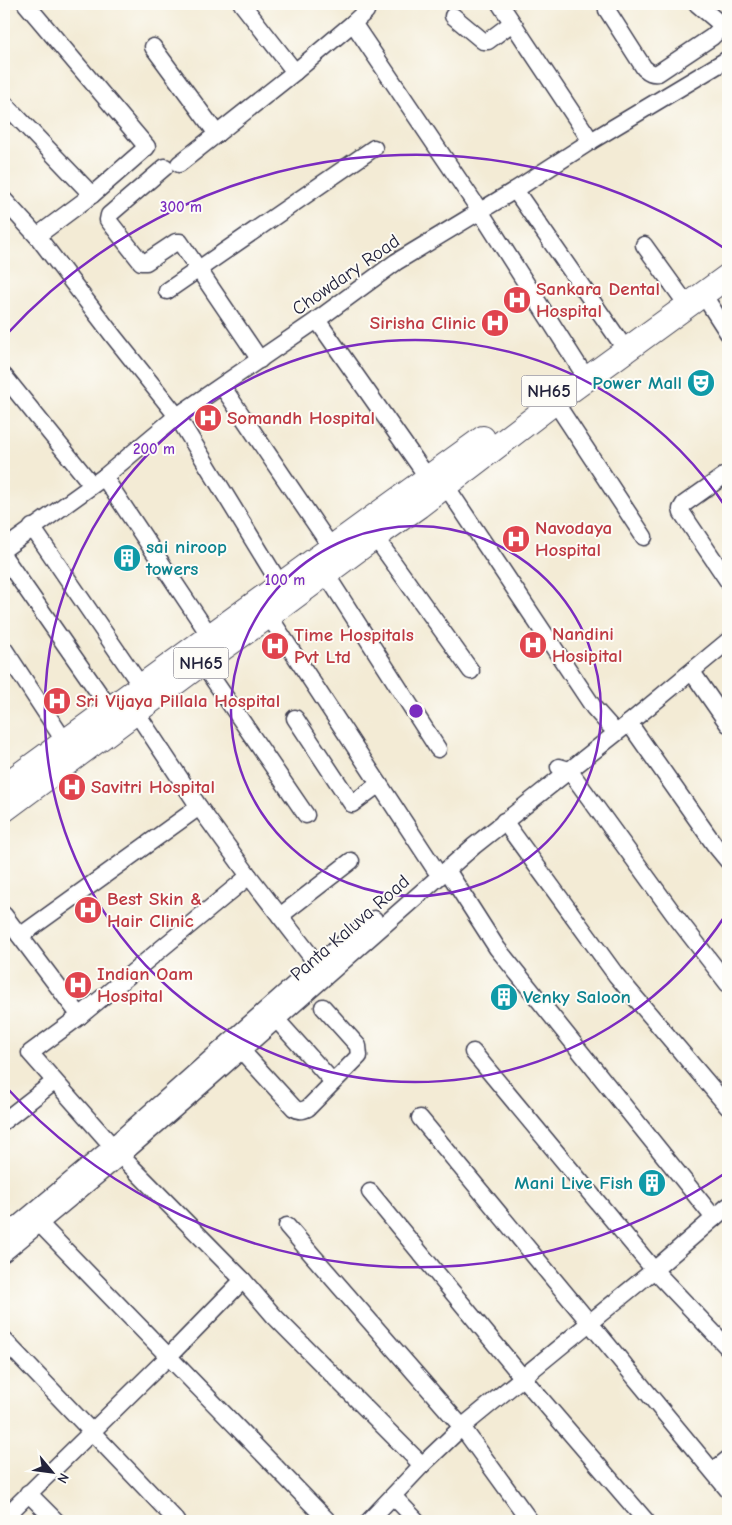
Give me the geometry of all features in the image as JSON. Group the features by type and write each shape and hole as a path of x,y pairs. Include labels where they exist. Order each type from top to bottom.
{"highway":[{"name":"NH65","path":"4,810 202,662 285,592 332,547 437,482 555,402 691,294 728,258"},
{"name":"NH65","path":"285,592 326,574 375,537 437,482 580,368 619,340 691,294 728,276"},
{"name":"NH65","path":"4,786 210,636 264,608"}],"street":[{"path":"26,4 147,147 92,195 37,236"},
{"path":"242,4 295,72"},
{"path":"260,360 178,241 146,262 141,262 108,220 109,215 172,165 217,134 295,72 366,11 368,4"},
{"path":"500,4 591,142"},
{"path":"609,4 608,10 644,68 653,74 658,73 721,28"},
{"path":"697,4 721,28 728,60"},
{"path":"453,16 483,41 488,41 512,23"},
{"path":"353,23 480,211 580,368"},
{"path":"153,47 217,134"},
{"name":"Chowdary Road","path":"6,545 98,481 177,416 317,320 396,262 728,60"},
{"path":"4,103 92,195"},
{"path":"167,291 374,148"},
{"path":"515,190 619,340"},
{"path":"4,200 37,236 177,416 285,592"},
{"path":"644,245 728,332"},
{"path":"317,320 437,482 594,708 610,726"},
{"path":"4,376 98,481 210,636"},
{"path":"222,386 332,547"},
{"path":"555,402 644,537"},
{"path":"728,473 684,504 681,509 728,581"},
{"path":"32,527 141,686"},
{"path":"375,537 471,671"},
{"path":"6,545 110,709"},
{"path":"326,574 438,749"},
{"path":"264,608 379,784 497,948 714,1218"},
{"name":"Panta Kaluva Road","path":"4,1253 40,1223 317,964 504,822 610,726 678,676 728,634"},
{"name":"Panta Kaluva Road","path":"4,1236 116,1151 242,1050 441,869 564,768 630,723 728,641"},
{"path":"6,658 65,742"},
{"path":"202,662 306,816"},
{"path":"692,672 728,724"},
{"path":"136,712 198,807 317,964"},
{"path":"295,718 352,804 379,784"},
{"path":"630,723 714,844 728,861"},
{"path":"564,768 728,984"},
{"path":"20,936 198,807"},
{"path":"504,822 616,975 728,1106"},
{"path":"280,916 351,862"},
{"path":"249,876 80,1016 30,1053 116,1151 243,1280 274,1316 422,1465"},
{"path":"4,915 80,1016"},
{"path":"242,1050 294,1108 298,1110 308,1108 359,1056 358,1046 322,1007"},
{"path":"276,1019 333,1082"},
{"path":"473,1052 654,1270 728,1348"},
{"path":"4,1121 54,1082"},
{"path":"420,1118 728,1490"},
{"path":"370,1192 523,1378 646,1521"},
{"path":"369,1521 422,1465 462,1427 590,1324 728,1206"},
{"path":"40,1223 328,1521"},
{"path":"287,1226 462,1427 530,1521"},
{"path":"4,1518 168,1357 243,1280"},
{"path":"4,1340 177,1521"},
{"path":"713,1470 728,1459"},
{"path":"28,1493 56,1521"},
{"path":"393,1496 417,1521"}],"place":[{"name":"Sankara Dental Hospital","path":"517,300"},
{"name":"Sirisha Clinic","path":"495,323"},
{"name":"Power Mall","path":"701,383"},
{"name":"Somandh Hospital","path":"208,418"},
{"name":"Navodaya Hospital","path":"516,539"},
{"name":"sai niroop towers","path":"127,558"},
{"name":"Nandini Hosipital","path":"533,645"},
{"name":"Time Hospitals Pvt Ltd","path":"275,646"},
{"name":"Sri Vijaya Pillala Hospital","path":"57,701"},
{"name":"Savitri Hospital","path":"72,787"},
{"name":"Best Skin & Hair Clinic","path":"88,910"},
{"name":"Indian Oam Hospital","path":"78,985"},
{"name":"Venky Saloon","path":"504,997"},
{"name":"Mani Live Fish","path":"652,1183"}]}
